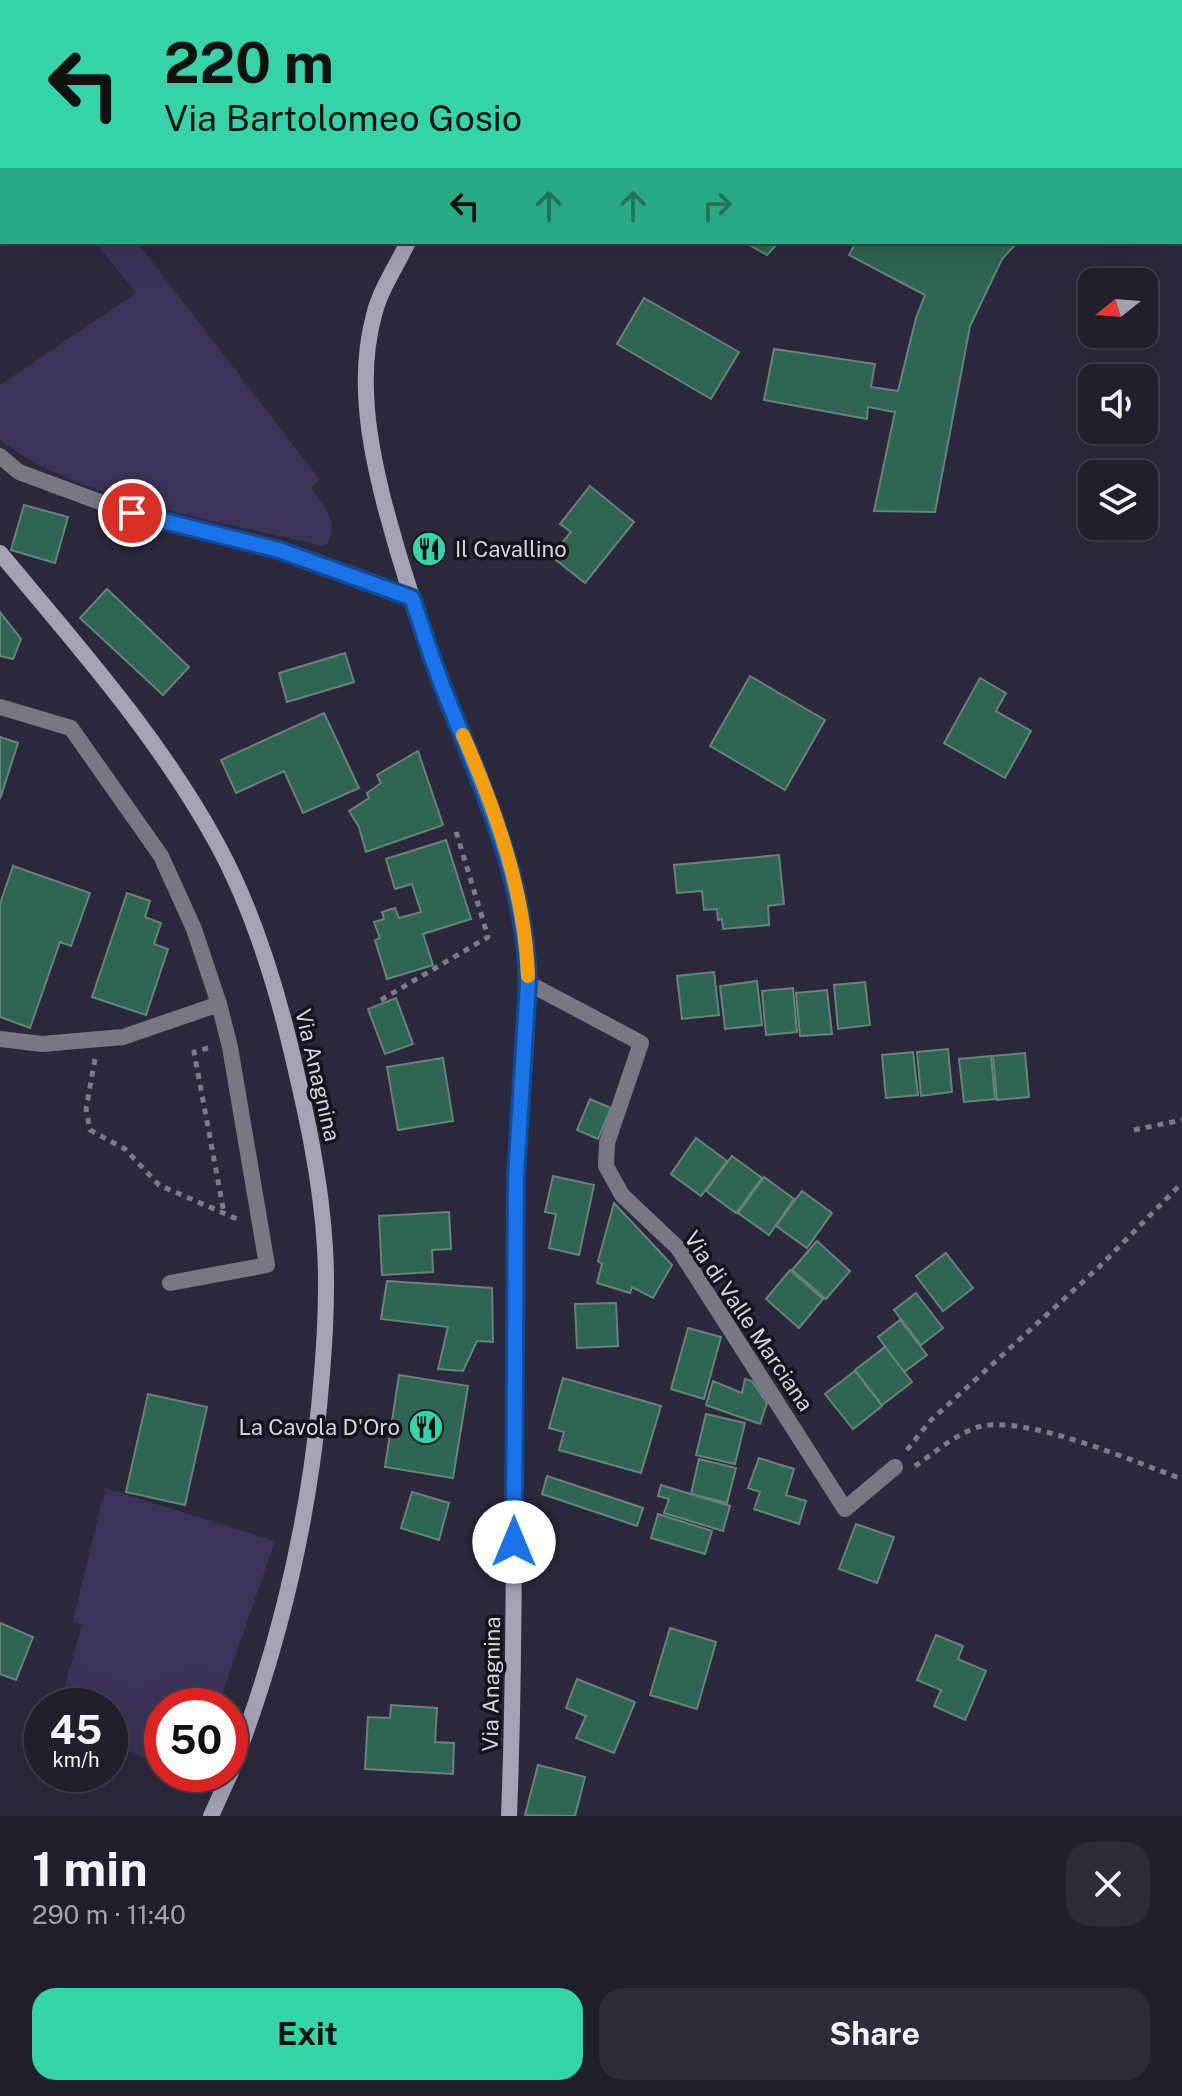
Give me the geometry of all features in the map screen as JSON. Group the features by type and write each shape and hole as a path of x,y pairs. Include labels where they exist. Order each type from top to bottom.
{"main road":[{"name":"Via Anagnina","path":"407,244 374,313 364,382 378,480 412,598 509,860 525,931 528,983 516,1191 514,1671 509,1816"},
{"name":"Via Anagnina","path":"0,553 126,707 216,840 245,902 261,947 287,1035 311,1137 323,1225 326,1294 315,1436 297,1557 262,1689 248,1726"},
{"name":"Via Anagnina","path":"211,1816 222,1792"}],"street":[{"path":"0,456 19,472"},
{"path":"0,468 132,513 303,557 412,598"},
{"path":"0,474 19,472"},
{"path":"0,707 71,728 161,856 194,929 213,1006 230,1047 267,1265 170,1283"},
{"name":"Via di Valle Marciana","path":"528,983 644,1045 607,1143 606,1166 622,1195 678,1248 845,1509 895,1467"},
{"path":"0,1039 42,1044 123,1037 213,1006"}],"path":[{"path":"381,1000 488,937 455,828"},
{"path":"213,1006 216,1046 194,1052 224,1213"},
{"path":"99,1039 86,1109 90,1130 125,1149 159,1185 247,1223"},
{"path":"1134,1130 1182,1120"},
{"path":"895,1467 930,1421 1098,1268 1182,1183"},
{"path":"895,1467 912,1468 969,1430 984,1426 1021,1427 1071,1440 1182,1479"}],"shaded area":[{"path":"97,244 139,244 320,480 311,487 331,520 328,543 322,546 193,517 108,493 32,461 0,440 0,385 136,293"},
{"path":"105,1488 275,1541 224,1688 144,1688 144,1757 128,1752 128,1688 64,1688 82,1625 73,1621"}],"building":[{"path":"748,244 777,244 767,255"},
{"path":"855,244 1016,244 1002,259 970,326 935,512 874,511 895,412 868,407 867,419 764,400 774,349 875,364 871,387 898,391 916,318 925,295 849,255"},
{"path":"644,298 739,352 711,399 617,344"},
{"path":"590,486 634,522 585,583 551,556 571,532 560,524"},
{"path":"24,505 68,517 55,563 11,550"},
{"path":"107,589 189,667 163,695 80,618"},
{"path":"0,612 21,639 13,659 0,656"},
{"path":"345,653 354,682 287,702 279,673"},
{"path":"750,676 825,720 785,790 710,746"},
{"path":"980,678 1006,693 996,711 1031,731 1005,778 944,743"},
{"path":"324,713 359,788 303,813 284,771 236,793 221,760"},
{"path":"0,737 18,743 0,799"},
{"path":"418,751 443,825 366,852 359,827 349,811 369,798 367,793 381,783 377,775"},
{"path":"446,840 471,919 423,934 433,965 387,979 375,940 380,938 374,922 384,919 382,912 395,908 399,918 421,912 412,884 395,889 386,859"},
{"path":"779,855 784,904 768,906 769,925 723,929 717,909 704,910 702,891 677,893 674,865"},
{"path":"13,866 90,893 71,946 60,942 30,1028 0,1017 0,904"},
{"path":"127,893 150,901 145,917 161,923 154,944 168,949 146,1015 92,997"},
{"path":"714,972 719,1015 682,1019 677,976"},
{"path":"757,981 762,1025 725,1029 720,986"},
{"path":"865,982 870,1025 838,1029 834,985"},
{"path":"793,988 797,1032 766,1035 762,991"},
{"path":"827,990 832,1034 800,1036 796,993"},
{"path":"396,998 413,1044 385,1054 368,1009"},
{"path":"948,1049 952,1092 921,1096 917,1052"},
{"path":"913,1052 918,1095 886,1098 882,1055"},
{"path":"1025,1053 1029,1097 997,1100 993,1056"},
{"path":"991,1056 995,1099 964,1102 959,1059"},
{"path":"443,1058 453,1121 398,1130 387,1067"},
{"path":"590,1099 611,1108 598,1139 577,1130"},
{"path":"696,1138 727,1161 701,1196 671,1174"},
{"path":"732,1156 762,1178 736,1213 706,1191"},
{"path":"553,1176 594,1185 579,1255 549,1248 556,1214 545,1212"},
{"path":"764,1177 794,1199 769,1235 738,1213"},
{"path":"802,1191 832,1213 807,1248 776,1226"},
{"path":"614,1203 672,1265 653,1298 632,1287 630,1293 597,1283 602,1264 598,1261"},
{"path":"449,1212 451,1249 432,1250 433,1272 382,1275 379,1216"},
{"path":"817,1241 850,1271 826,1299 792,1270"},
{"path":"946,1253 973,1288 943,1311 916,1276"},
{"path":"790,1270 823,1299 799,1328 766,1299"},
{"path":"387,1281 492,1288 493,1342 477,1341 463,1371 438,1369 448,1327 381,1319"},
{"path":"916,1293 943,1328 921,1345 894,1310"},
{"path":"616,1303 618,1346 577,1348 575,1304"},
{"path":"900,1320 927,1355 904,1372 878,1337"},
{"path":"688,1328 721,1337 704,1399 671,1389"},
{"path":"885,1347 912,1382 882,1405 855,1370"},
{"path":"855,1371 882,1406 853,1429 825,1394"},
{"name":"La Cavola D'Oro","path":"399,1375 468,1386 453,1478 385,1467"},
{"path":"563,1378 661,1406 641,1473 559,1450 564,1432 549,1428"},
{"path":"745,1379 752,1381 767,1403 760,1424 706,1405 713,1381 742,1393"},
{"path":"148,1394 207,1407 185,1505 126,1492"},
{"path":"706,1414 745,1423 735,1464 696,1455"},
{"path":"759,1458 794,1469 786,1495 806,1501 799,1524 754,1509 760,1492 748,1488"},
{"path":"699,1459 736,1468 727,1503 691,1494"},
{"path":"547,1476 643,1508 637,1526 542,1494"},
{"path":"661,1485 730,1506 723,1531 664,1513 669,1499 658,1496"},
{"path":"412,1492 449,1503 439,1540 401,1528"},
{"path":"658,1514 712,1531 705,1554 651,1538"},
{"path":"856,1524 894,1537 877,1583 839,1569"},
{"path":"0,1623 33,1637 16,1680 0,1674"},
{"path":"670,1628 716,1642 697,1709 650,1695"},
{"path":"936,1635 963,1646 958,1659 986,1671 965,1720 934,1706 941,1690 917,1680"},
{"path":"577,1679 635,1702 614,1753 576,1738 586,1716 566,1708"},
{"path":"391,1705 437,1708 435,1742 454,1743 453,1774 365,1769 368,1717 390,1718"},
{"path":"538,1765 585,1777 575,1816 525,1815"}],"slow traffic":[{"path":"463,735 494,813 516,885 525,931 528,976"}],"place":[{"name":"Il Cavallino","path":"429,549"},
{"name":"La Cavola D'Oro","path":"426,1427"}],"route":[{"path":"132,513 279,550 412,598 442,685 494,813 516,885 528,959 516,1177 514,1542"}]}
